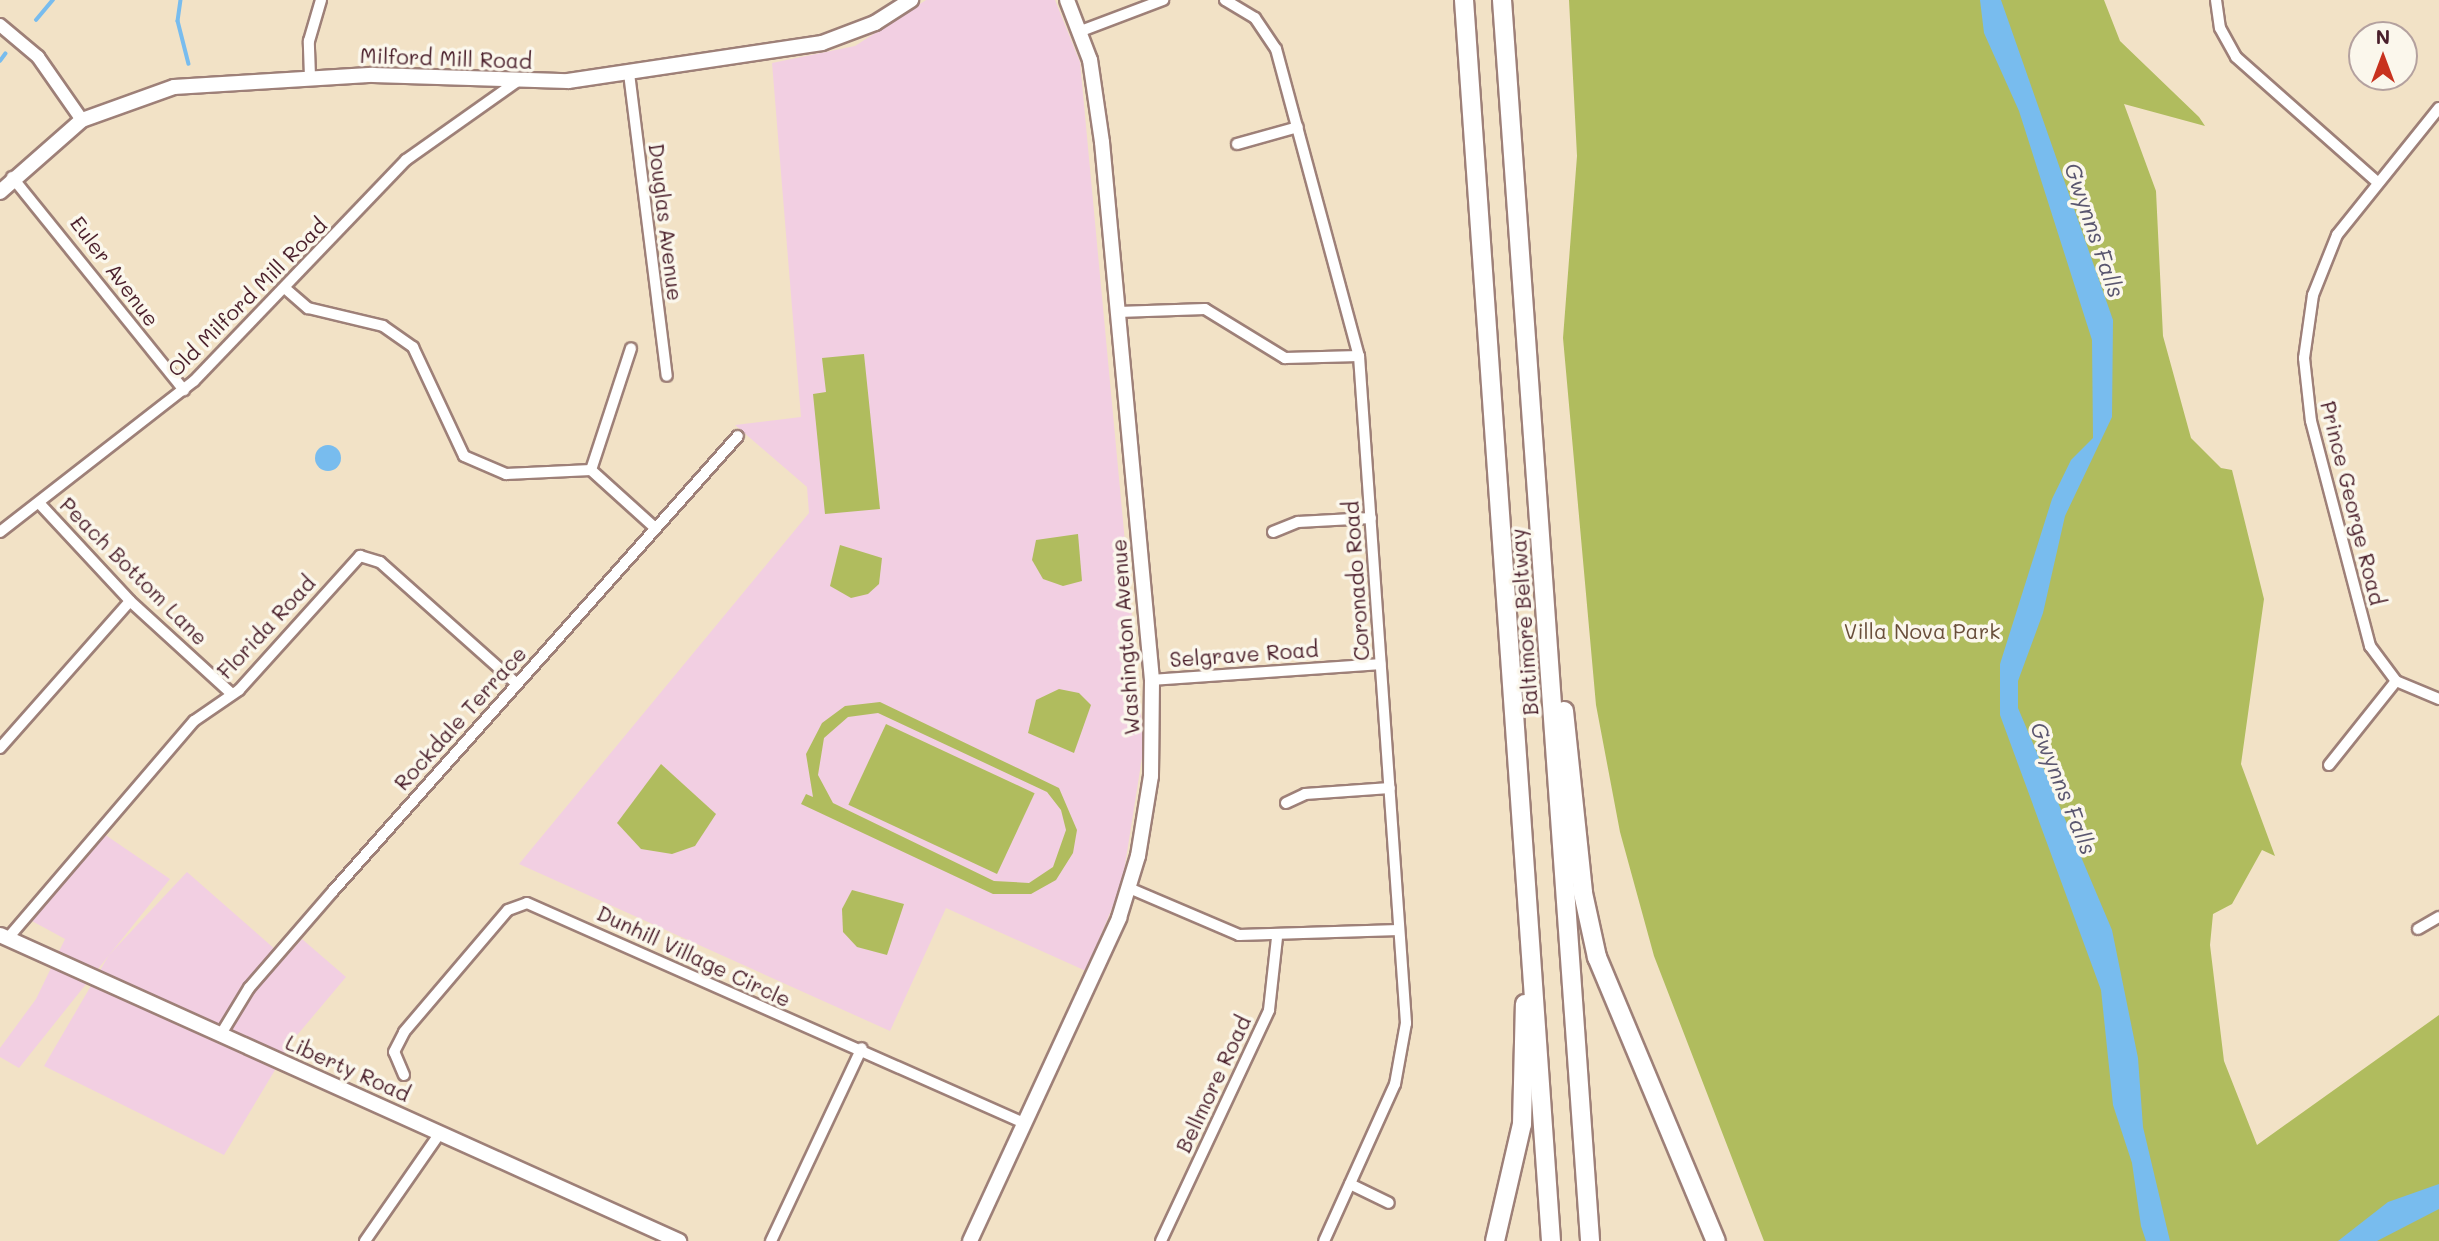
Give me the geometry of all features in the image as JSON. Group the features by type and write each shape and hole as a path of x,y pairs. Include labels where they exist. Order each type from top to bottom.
{"highway":[{"name":"Baltimore Beltway","path":"1464,0 1551,1241"},
{"name":"Baltimore Beltway","path":"1502,0 1590,1241"},
{"path":"1538,501 1590,927 1610,993 1680,1144 1716,1241"},
{"path":"1495,1241 1522,1124 1530,963"}],"main road":[{"name":"Milford Mill Road","path":"0,192 12,177 82,120 174,87 310,77 516,82 629,73 822,43 875,23 911,0"},
{"name":"Washington Avenue","path":"970,1241 1129,888 1152,776 1152,680 1096,86 1081,31 1067,0"},
{"name":"Liberty Road","path":"4,937 679,1241"}],"street":[{"path":"310,77 309,41 321,0"},
{"path":"1081,31 1163,0"},
{"name":"Coronado Road","path":"1228,0 1271,37 1359,355 1406,1023 1401,1063 1324,1241"},
{"path":"2216,0 2220,28 2236,57 2376,181"},
{"path":"0,25 52,73 82,120"},
{"name":"Douglas Avenue","path":"629,73 667,376"},
{"name":"Old Milford Mill Road","path":"0,532 40,504 184,390 287,290 406,160 516,82"},
{"name":"Prince George Road","path":"2396,681 2364,628 2311,421 2305,369 2306,328 2324,262 2376,181 2439,108"},
{"path":"1237,144 1298,127"},
{"name":"Euler Avenue","path":"12,177 184,390"},
{"path":"287,290 320,314 383,326 404,338 425,368 456,447 475,463 516,475 591,470 654,527"},
{"path":"1118,312 1205,309 1285,358 1359,355"},
{"path":"591,470 631,348"},
{"name":"Rockdale Terrace","path":"221,1034 249,988 654,527 738,436"},
{"name":"Peach Bottom Lane","path":"40,504 130,601 232,694"},
{"path":"1273,532 1298,522 1371,518"},
{"name":"Florida Road","path":"4,937 194,721 232,694 364,555 380,562 517,684"},
{"path":"0,748 130,601"},
{"name":"Selgrave Road","path":"1152,680 1380,664"},
{"path":"2329,765 2396,681 2439,699"},
{"path":"1286,803 1305,794 1390,788"},
{"path":"1129,888 1221,929 1277,938 1399,930"},
{"name":"Dunhill Village Circle","path":"404,1074 394,1052 404,1032 508,910 527,903 818,1035 862,1048"},
{"path":"2418,929 2439,917"},
{"name":"Bellmore Road","path":"1161,1241 1272,1003 1277,938"},
{"path":"771,1241 862,1048 1024,1124"},
{"path":"365,1241 440,1133"},
{"path":"1350,1184 1389,1203"}],"shaded area":[{"path":"926,0 1055,0 1080,62 1144,745 1122,884 1086,971 946,908 890,1031 519,864 809,513 807,487 735,425 801,417 772,63 855,46"},
{"path":"104,834 170,879 19,1068 0,1057 0,1048 36,999 65,939 32,921"},
{"path":"187,872 285,958 302,939 346,977 293,1040 224,1155 44,1066 109,955"}],"green space":[{"name":"Villa Nova Park","path":"1569,0 2104,0 2120,41 2199,117 2205,126 2124,104 2156,191 2163,336 2191,438 2221,468 2232,470 2264,599 2241,764 2275,856 2262,850 2232,904 2213,914 2210,945 2224,1061 2257,1145 2439,1015 2439,1241 1764,1241 1654,956 1620,832 1596,705 1563,338 1577,156"},
{"path":"864,354 880,509 825,514 813,394 826,392 822,358"},
{"path":"1078,534 1082,581 1063,586 1043,579 1032,560 1036,540"},
{"path":"840,545 882,558 879,584 868,594 851,598 830,586"},
{"path":"1059,689 1079,693 1091,705 1074,753 1028,733 1036,700"},
{"path":"880,702 1059,788 1077,830 1073,853 1056,880 1031,894 993,894 801,804 806,794 813,797 806,754 822,723 845,706","holes":["878,713 1047,792 1061,810 1066,830 1053,867 1029,883 994,881 833,803 818,775 824,738 848,717"]},
{"path":"886,724 1035,793 997,874 848,805"},
{"path":"661,764 716,814 695,846 672,854 641,849 617,823"},
{"path":"852,890 904,904 887,955 857,947 843,932 842,909"}],"water":[{"name":"Gwynns Falls","path":"1980,0 2001,0 2113,320 2112,417 2065,516 2043,613 2018,681 2018,708 2112,930 2138,1058 2143,1127 2170,1241 2146,1241 2141,1226 2132,1163 2113,1105 2101,990 2000,715 2000,664 2052,499 2071,460 2093,438 2092,340 2019,111 1984,33"},
{"path":"328,445 337,449 341,458 337,467 328,471 319,467 315,458 319,449"},
{"path":"2439,1184 2439,1209 2377,1241 2338,1241 2388,1202"}],"waterway":[{"path":"36,20 53,0"},
{"path":"181,0 178,21 189,64"},
{"path":"0,61 5,54"}]}
